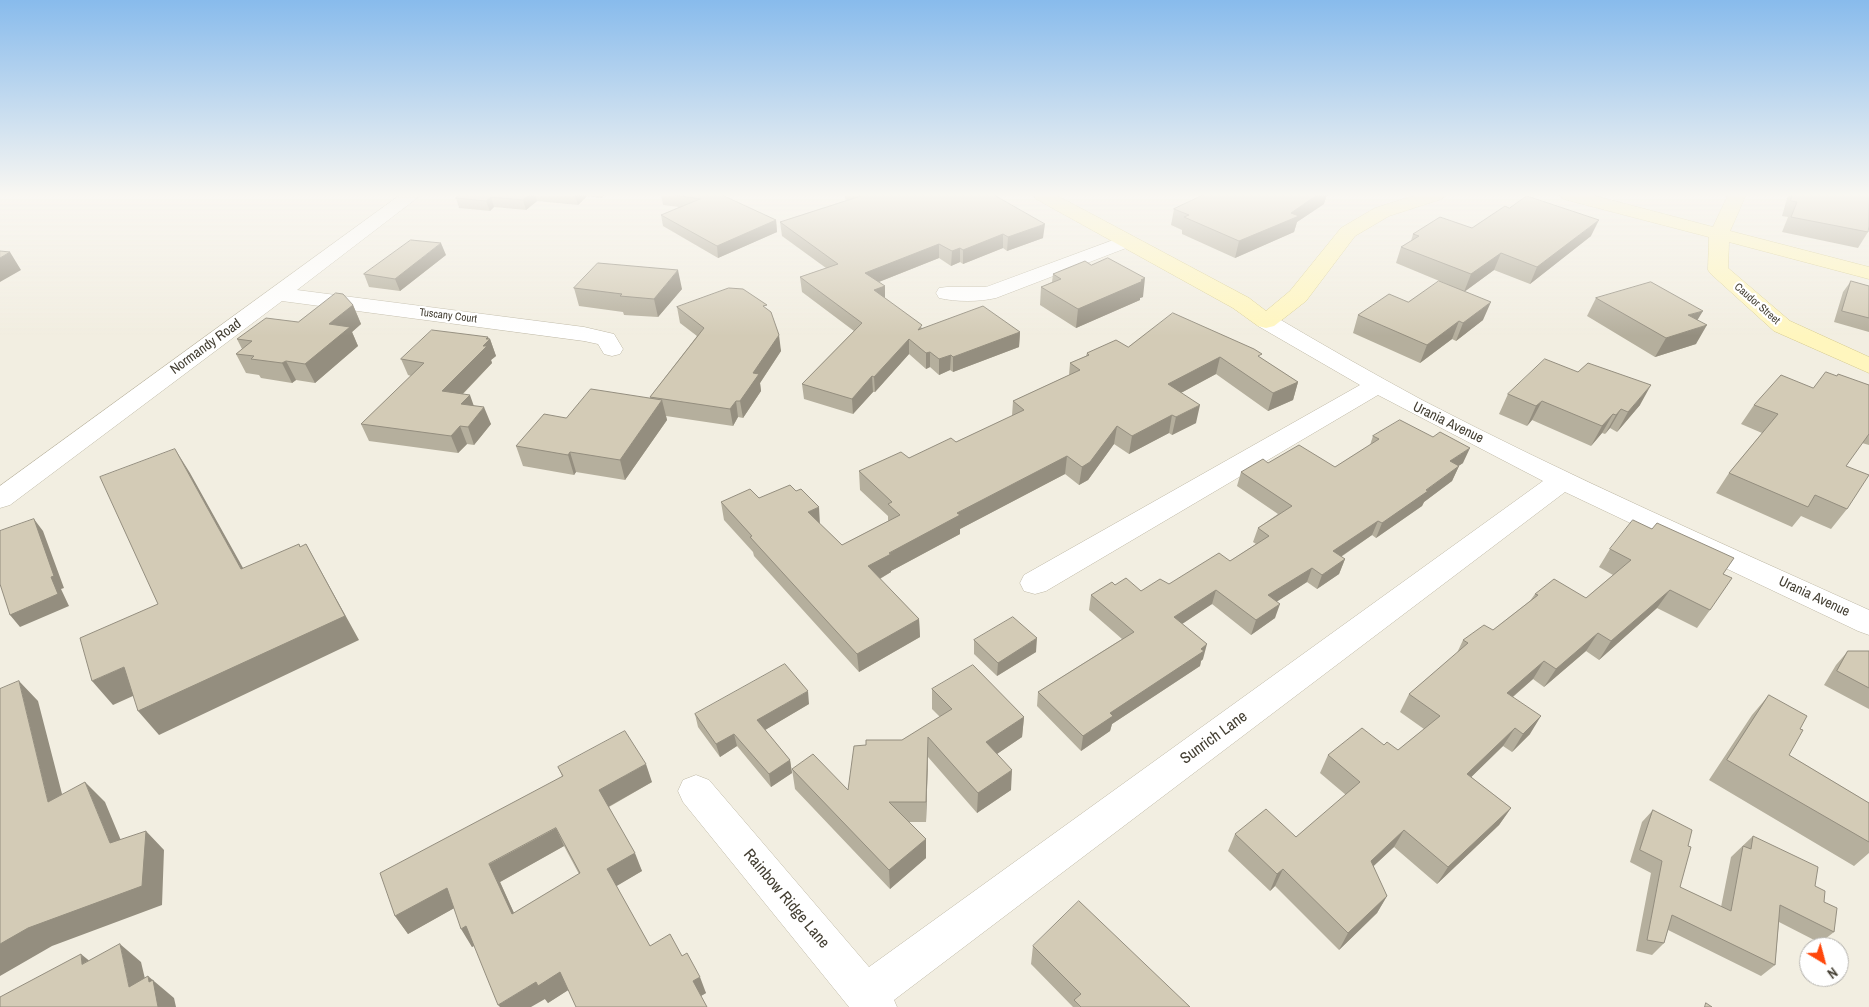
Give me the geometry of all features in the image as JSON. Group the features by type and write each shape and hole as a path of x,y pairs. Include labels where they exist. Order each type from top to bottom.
{"street":[{"name":"Normandy Road","path":"0,498 348,242"},
{"path":"947,293 988,293 1127,242"},
{"name":"Urania Avenue","path":"1127,242 1240,303 1266,321 1376,386 1563,480 1869,623"},
{"path":"1266,321 1298,296 1340,242"},
{"name":"Caudor Street","path":"1719,242 1718,270 1782,326 1869,366"},
{"path":"1750,242 1869,273"},
{"name":"Tuscany Court","path":"277,294 584,334 606,339 612,350"},
{"path":"1035,583 1376,386"},
{"name":"Sunrich Lane","path":"871,1001 1563,480"},
{"name":"Rainbow Ridge Lane","path":"696,791 871,1001"}],"building":[{"path":"408,242 441,243 395,279 364,274"},
{"path":"710,242 726,242 717,246"},
{"path":"808,242 983,242 963,250 960,248 952,251 939,244 865,273 885,286 874,290 922,325 918,330 983,306 1020,332 953,357 951,355 939,359 930,352 926,353 909,339 852,399 802,384 862,323 800,277 838,264"},
{"path":"1409,242 1570,242 1537,267 1501,253 1471,274 1401,247"},
{"path":"0,251 10,252 0,258"},
{"path":"1108,258 1145,278 1141,280 1143,281 1078,309 1041,287 1061,279 1053,274 1085,261 1091,265"},
{"path":"598,263 678,270 654,299 620,296 622,294 574,288"},
{"path":"1439,281 1491,302 1463,323 1459,321 1427,345 1358,315 1389,294 1408,302"},
{"path":"1851,281 1869,286 1869,318 1842,311"},
{"path":"1651,282 1703,311 1688,315 1707,325 1666,338 1596,298"},
{"path":"729,288 743,289 767,305 763,306 771,312 779,335 753,373 759,374 740,401 736,401 730,409 650,397 704,328 677,307"},
{"path":"336,293 343,294 353,305 329,324 350,327 305,364 251,359 254,356 236,354 252,341 237,339 266,318 298,322"},
{"path":"1173,313 1254,349 1262,354 1258,356 1298,382 1273,393 1220,357 1168,384 1200,405 1176,417 1172,415 1132,436 1117,426 1090,462 1082,467 1067,456 957,513 960,515 889,553 891,554 868,566 919,619 857,654 750,537 752,536 721,502 750,489 759,498 790,485 796,491 801,489 819,507 808,512 842,545 900,515 888,504 892,502 859,471 901,452 909,458 951,438 956,442 1024,410 1013,401 1080,370 1070,363 1116,340 1128,347"},
{"path":"432,330 488,337 486,339 490,339 483,346 487,346 442,391 470,395 461,404 484,407 468,427 460,426 451,436 361,424 424,363 401,359"},
{"path":"1545,359 1578,372 1588,363 1651,385 1628,412 1621,409 1616,415 1613,414 1602,426 1542,401 1536,406 1508,394"},
{"path":"1826,372 1837,376 1838,374 1869,385 1869,434 1846,466 1869,475 1847,509 1815,495 1808,507 1729,473 1778,414 1754,405 1781,375 1813,388"},
{"path":"591,389 662,400 620,460 570,452 568,455 516,446 544,414 566,418"},
{"path":"1400,420 1433,437 1440,432 1470,448 1450,461 1459,466 1426,490 1428,491 1382,523 1378,521 1333,551 1345,559 1322,575 1312,568 1268,595 1280,604 1256,620 1216,590 1174,617 1207,644 1201,649 1204,651 1110,713 1113,716 1083,736 1038,692 1134,632 1091,595 1112,582 1115,585 1126,578 1141,591 1160,579 1169,584 1219,553 1230,561 1269,536 1258,528 1292,506 1241,472 1263,459 1268,463 1299,445 1335,467 1379,439 1373,436"},
{"path":"175,449 241,569 299,544 300,547 306,544 345,616 138,711 124,667 92,681 80,638 158,604 100,477"},
{"path":"34,519 54,576 51,577 58,594 10,615 0,584 0,531"},
{"path":"1633,520 1652,529 1657,523 1734,558 1723,574 1732,578 1710,610 1670,590 1611,641 1598,633 1556,669 1544,661 1507,693 1541,716 1523,734 1515,728 1467,774 1511,808 1448,867 1404,830 1371,861 1387,896 1348,933 1283,869 1277,874 1235,834 1266,809 1296,837 1360,782 1328,755 1362,728 1384,745 1387,742 1398,750 1440,716 1409,694 1468,643 1463,640 1484,625 1493,630 1538,595 1535,594 1554,579 1586,598 1631,560 1610,549"},
{"path":"1013,617 1037,638 998,663 974,640"},
{"path":"1848,651 1869,651 1869,688 1837,671"},
{"path":"785,664 808,691 757,720 790,760 769,774 734,734 716,744 695,714"},
{"path":"973,665 1024,717 986,742 1012,770 978,793 928,737 926,802 889,802 926,839 889,870 792,769 813,754 848,790 854,746 866,745 866,740 902,740 952,709 932,689"},
{"path":"19,681 48,802 85,782 110,843 146,831 142,886 28,928 0,944 0,689"},
{"path":"1769,695 1807,716 1800,729 1803,730 1789,755 1869,803 1869,842 1727,760"},
{"path":"625,731 646,764 599,790 635,853 607,869 650,946 670,934 682,956 687,953 700,977 693,981 707,1007 576,1007 560,972 538,986 536,982 498,1005 466,926 461,929 447,888 395,916 380,873 563,776 558,767","holes":["556,828 580,873 512,914 489,864"]},
{"path":"1653,810 1692,830 1688,846 1691,847 1680,887 1731,911 1743,846 1751,849 1753,836 1818,867 1815,886 1825,891 1824,902 1837,908 1834,932 1780,905 1775,965 1672,915 1664,943 1647,940 1662,861 1640,850"},
{"path":"1079,901 1190,1007 1081,1007 1074,1000 1081,994 1033,946"},
{"path":"120,944 129,987 148,976 149,982 153,980 158,1007 0,1007 0,997 81,954 82,964"}]}
